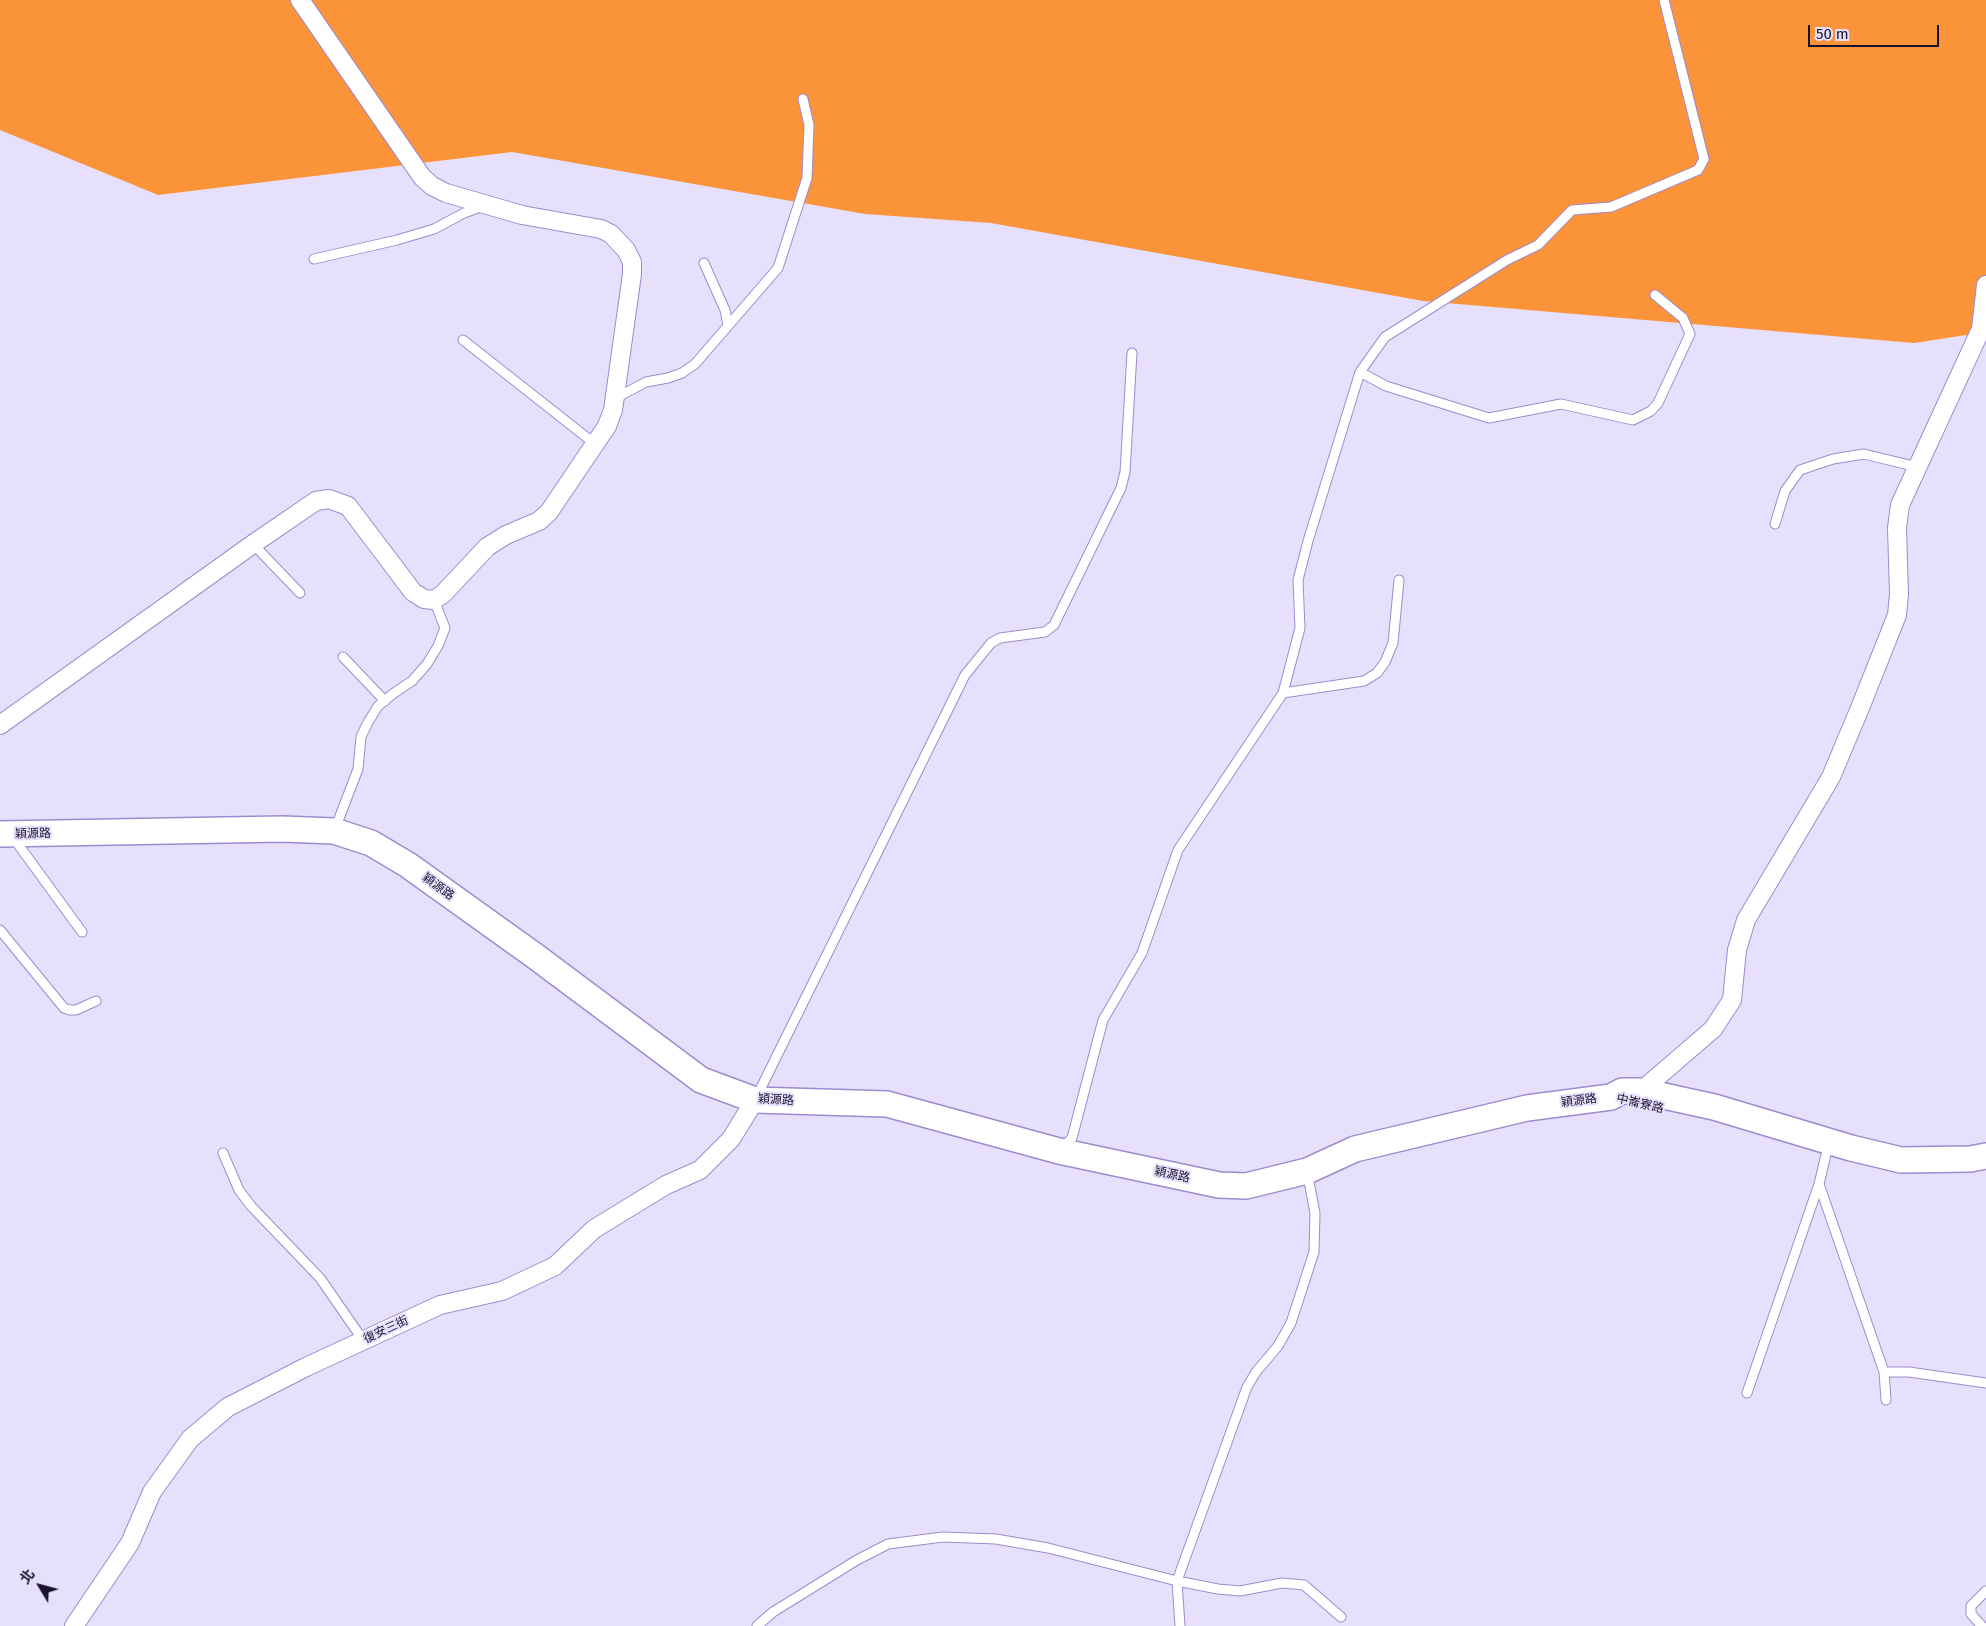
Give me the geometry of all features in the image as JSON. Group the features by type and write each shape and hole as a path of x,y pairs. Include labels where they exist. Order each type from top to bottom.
{"street":[{"path":"0,725 316,501 328,499 348,506 413,592 424,599 434,600 443,594 487,547 506,535 539,521 550,512 607,426 613,410 632,274 632,262 626,250 611,234 602,229 553,222 485,205 446,193 432,186 422,177 300,0"},
{"path":"1641,1091 1713,1029 1732,1000 1737,950 1746,920 1831,777 1897,615 1899,594 1897,528 1900,505 1981,329 1986,285"},
{"name":"穎源路","path":"5,834 282,829 334,831 371,843 408,865 535,956 701,1080 755,1100 887,1104 1059,1150 1219,1185 1246,1186 1307,1171 1355,1149 1527,1108 1611,1097"},
{"name":"中崙寮路","path":"1611,1097 1622,1091 1641,1091 1714,1107 1900,1174 1973,1174 1986,1171"},
{"name":"中崙寮路","path":"1611,1097 1622,1102 1642,1103 1827,1148 1901,1160 1970,1159 1986,1156"},
{"name":"復安三街","path":"74,1626 130,1543 152,1492 190,1439 228,1407 306,1367 440,1305 502,1291 555,1266 594,1230 666,1185 700,1170 731,1139 755,1100"}],"lane":[{"path":"1059,1150 1072,1138 1104,1020 1142,953 1178,850 1283,693 1300,628 1298,580 1360,372 1385,337 1506,260 1538,245 1572,210 1611,207 1698,170 1704,159 1664,0"},
{"path":"614,399 646,382 682,373 695,364 778,268 807,178 809,125 803,100"},
{"path":"314,259 398,240 434,229 464,213 485,205"},
{"path":"704,263 725,310 728,325"},
{"path":"1360,372 1386,386 1489,418 1561,404 1634,420 1651,411 1658,403 1690,334 1683,318 1655,294"},
{"path":"463,340 595,444"},
{"path":"755,1100 965,675 991,643 1000,638 1045,632 1054,625 1121,488 1124,472 1132,353"},
{"path":"1775,524 1785,491 1800,470 1833,460 1864,454 1918,467"},
{"path":"253,544 300,592"},
{"path":"1283,693 1364,681 1377,673 1385,662 1393,643 1399,580"},
{"path":"334,831 358,769 361,737 378,706 412,681 428,664 438,646 445,628 434,600"},
{"path":"343,657 385,701"},
{"path":"5,834 82,932"},
{"path":"0,930 64,1008 76,1010 96,1001"},
{"path":"1747,1393 1819,1184 1827,1148"},
{"path":"223,1153 239,1190 251,1206 320,1278 363,1340"},
{"path":"1180,1626 1177,1581 1247,1387 1256,1372 1278,1346 1291,1323 1314,1252 1315,1213 1307,1171"},
{"path":"1819,1184 1884,1372 1886,1400"},
{"path":"1884,1372 1909,1372 1986,1383"},
{"path":"757,1626 773,1612 888,1544 943,1537 996,1539 1048,1548 1177,1581 1240,1591 1282,1583 1304,1585 1341,1617"},
{"path":"1982,1626 1971,1614 1970,1606 1986,1591"}],"shaded area":[{"path":"0,0 1986,0 1986,332 1914,343 1423,301 991,223 865,214 512,152 158,195 0,130"}]}
